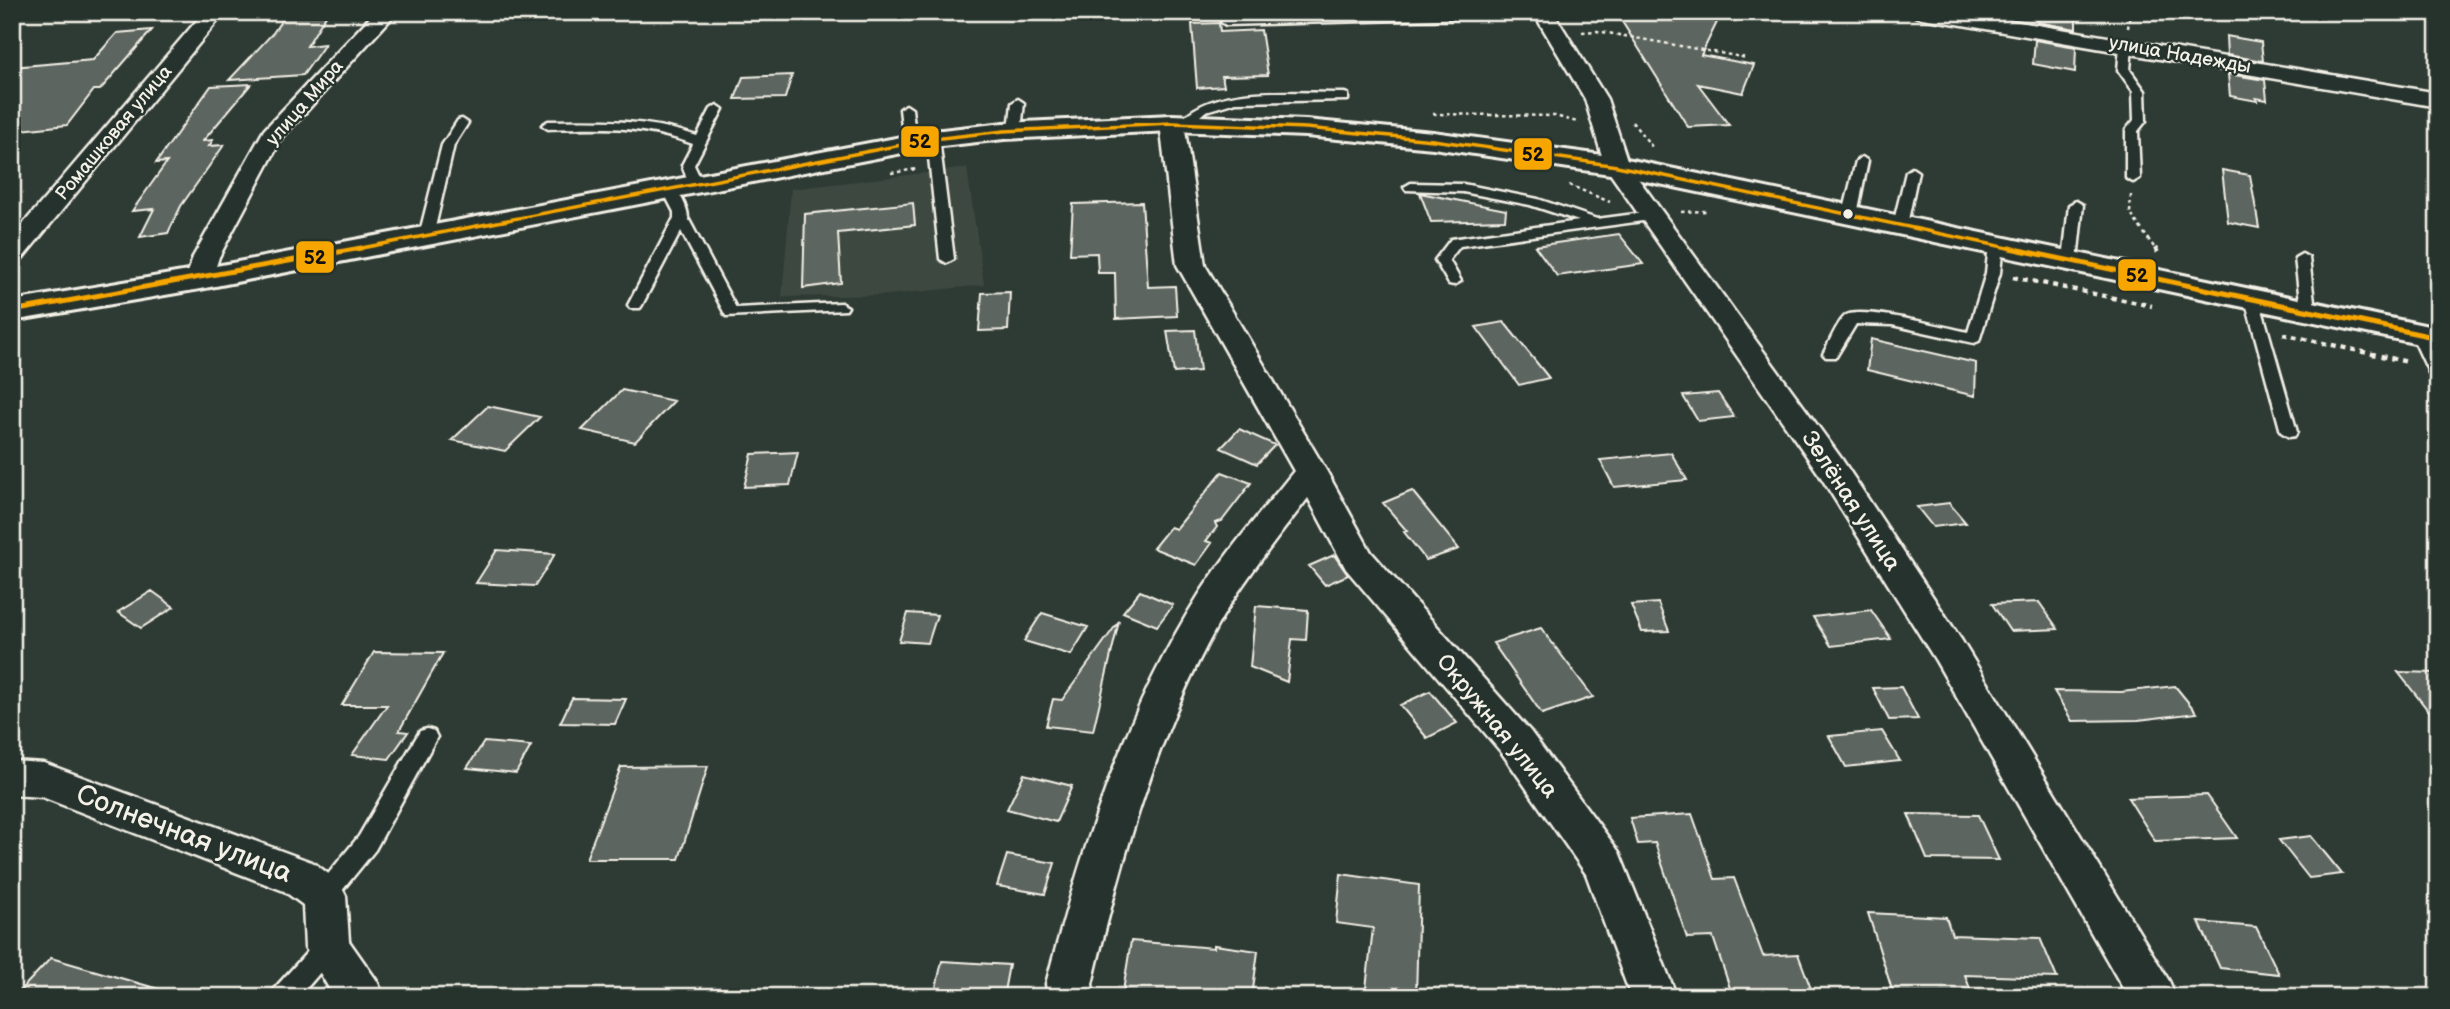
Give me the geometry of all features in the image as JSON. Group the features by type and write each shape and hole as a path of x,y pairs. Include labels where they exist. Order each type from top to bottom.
{"main road":[{"path":"12,311 200,279 683,187 921,141 1016,117 1306,128 1421,139 1617,166 2429,336"}],"street":[{"name":"Ромашковая улица","path":"12,254 215,12"},
{"name":"улица Мира","path":"200,279 206,257 272,135 387,12"},
{"name":"Зелёная улица","path":"1543,12 1596,99 1617,166 1830,466 1949,651 2153,997"},
{"name":"улица Надежды","path":"1922,12 2438,100"},
{"name":"Окружная улица","path":"1178,123 1191,265 1311,472 1358,560 1516,742 1604,865 1654,997"},
{"path":"1071,997 1069,984 1094,883 1156,708 1202,620 1259,537 1311,472"},
{"name":"Солнечная улица","path":"12,778 44,780 299,877 324,896"},
{"path":"324,896 327,947 361,997"}],"lane":[{"path":"1226,22 1543,12"},
{"path":"2126,46 2124,70 2139,91 2140,121 2132,130 2133,177"},
{"path":"1178,123 1202,108 1235,98 1344,97"},
{"path":"717,109 688,165 681,218 731,313 841,307"},
{"path":"906,109 921,141 947,259"},
{"path":"426,236 448,145 462,123"},
{"path":"548,125 611,123 664,129 699,142"},
{"path":"1850,215 1862,161"},
{"path":"1900,225 1912,172"},
{"path":"1411,187 1464,188 1533,202 1599,223"},
{"path":"2070,260 2076,205"},
{"path":"1454,281 1442,260 1456,243 1650,216"},
{"path":"635,305 681,218"},
{"path":"1831,354 1851,319 1892,320 1973,338 1993,273 1996,244"},
{"path":"2302,258 2308,310"},
{"path":"2252,299 2289,432"},
{"path":"2429,336 2438,375"},
{"path":"324,896 367,843 427,737"},
{"path":"283,997 327,947"}],"path":[{"path":"1556,33 1597,31 1747,58"},
{"path":"1426,114 1555,117 1579,122"},
{"path":"2133,177 2130,213 2161,257"}],"shaded area":[{"path":"967,168 984,285 888,295 782,297 791,189"}],"building":[{"path":"287,12 328,12 307,46 325,44 303,75 229,80 273,33"},
{"path":"1616,12 1722,12 1701,55 1754,65 1743,93 1698,84 1729,125 1688,127"},
{"path":"2038,12 2076,12 2076,29 2037,22"},
{"path":"1219,23 1220,32 1261,30 1268,75 1222,76 1224,86 1197,88 1192,24"},
{"path":"152,30 100,90 94,90 67,125 12,131 12,67 93,60 117,33"},
{"path":"2226,36 2261,42 2263,61 2227,55"},
{"path":"2035,40 2076,47 2075,72 2033,64"},
{"path":"2228,74 2265,80 2267,100 2230,96"},
{"path":"792,75 785,98 735,99 743,77"},
{"path":"251,84 203,141 213,140 209,146 224,145 181,206 168,233 140,237 154,209 132,211 167,162 156,163 211,86"},
{"path":"2222,170 2250,175 2259,228 2228,222"},
{"path":"1420,193 1506,210 1505,220 1431,222"},
{"path":"1142,202 1148,287 1175,286 1177,316 1116,319 1115,273 1098,273 1097,253 1070,254 1073,204"},
{"path":"913,203 915,225 838,233 841,283 803,288 805,214"},
{"path":"1619,234 1643,264 1557,276 1535,246"},
{"path":"1010,292 1008,330 979,331 982,293"},
{"path":"1504,322 1549,378 1519,385 1476,327"},
{"path":"1195,330 1200,371 1174,373 1167,331"},
{"path":"1871,339 1976,363 1975,396 1867,370"},
{"path":"622,390 674,401 635,442 582,430"},
{"path":"1718,393 1734,417 1698,421 1683,396"},
{"path":"488,406 540,417 505,451 452,440"},
{"path":"1239,429 1275,445 1257,464 1221,448"},
{"path":"798,452 790,485 744,487 752,454"},
{"path":"1671,453 1687,480 1614,487 1600,460"},
{"path":"1222,472 1251,483 1222,521 1215,523 1217,527 1206,541 1212,543 1196,565 1153,548 1170,527 1176,529"},
{"path":"1412,491 1459,549 1426,560 1404,532 1407,531 1383,503"},
{"path":"1949,503 1966,523 1933,527 1917,507"},
{"path":"497,550 555,554 535,586 476,583"},
{"path":"1334,555 1348,575 1325,585 1309,566"},
{"path":"152,591 174,607 141,628 118,612"},
{"path":"1140,591 1173,605 1157,626 1123,612"},
{"path":"2039,602 2058,629 2010,631 1992,604"},
{"path":"1658,603 1669,631 1642,632 1631,605"},
{"path":"1256,606 1308,610 1306,640 1292,639 1287,682 1250,667"},
{"path":"1871,610 1891,639 1831,646 1813,617"},
{"path":"908,613 937,615 928,643 899,641"},
{"path":"1042,613 1088,627 1071,655 1024,641"},
{"path":"1119,621 1093,731 1046,726 1053,699 1062,700"},
{"path":"1541,628 1593,697 1542,714 1493,643"},
{"path":"374,652 443,653 399,731 408,732 389,759 352,755 387,705 342,705"},
{"path":"2398,672 2438,673 2438,723"},
{"path":"2175,686 2197,713 2138,720 2072,721 2054,691 2121,692"},
{"path":"1901,687 1918,719 1889,720 1873,688"},
{"path":"1430,691 1457,723 1427,738 1400,705"},
{"path":"572,698 626,699 615,724 560,723"},
{"path":"1882,731 1900,761 1846,767 1829,736"},
{"path":"484,742 531,746 516,773 467,768"},
{"path":"708,766 679,859 586,859 621,767"},
{"path":"1024,774 1072,786 1056,822 1007,809"},
{"path":"2207,795 2237,838 2155,841 2128,798"},
{"path":"1692,814 1715,879 1734,878 1763,956 1798,954 1814,997 1733,997 1713,937 1687,938 1655,843 1638,844 1630,818"},
{"path":"1908,814 1978,815 1999,860 1927,859"},
{"path":"2311,836 2342,874 2309,878 2279,840"},
{"path":"1007,855 1055,863 1045,894 997,886"},
{"path":"1341,874 1419,885 1416,997 1365,997 1373,928 1336,923"},
{"path":"1868,913 1946,917 1952,935 2040,938 2057,978 1965,975 1973,997 1893,993"},
{"path":"2199,922 2256,927 2279,974 2220,968"},
{"path":"1131,941 1214,948 1214,945 1258,951 1252,997 1182,997 1123,991"},
{"path":"51,958 162,990 161,997 14,997"},
{"path":"942,961 1009,965 1003,997 934,997"}],"transit line":[{"name":"52","path":"12,311 200,279 933,139 1004,131 1172,123 1306,128 1433,140 1617,166 2438,338"}]}
